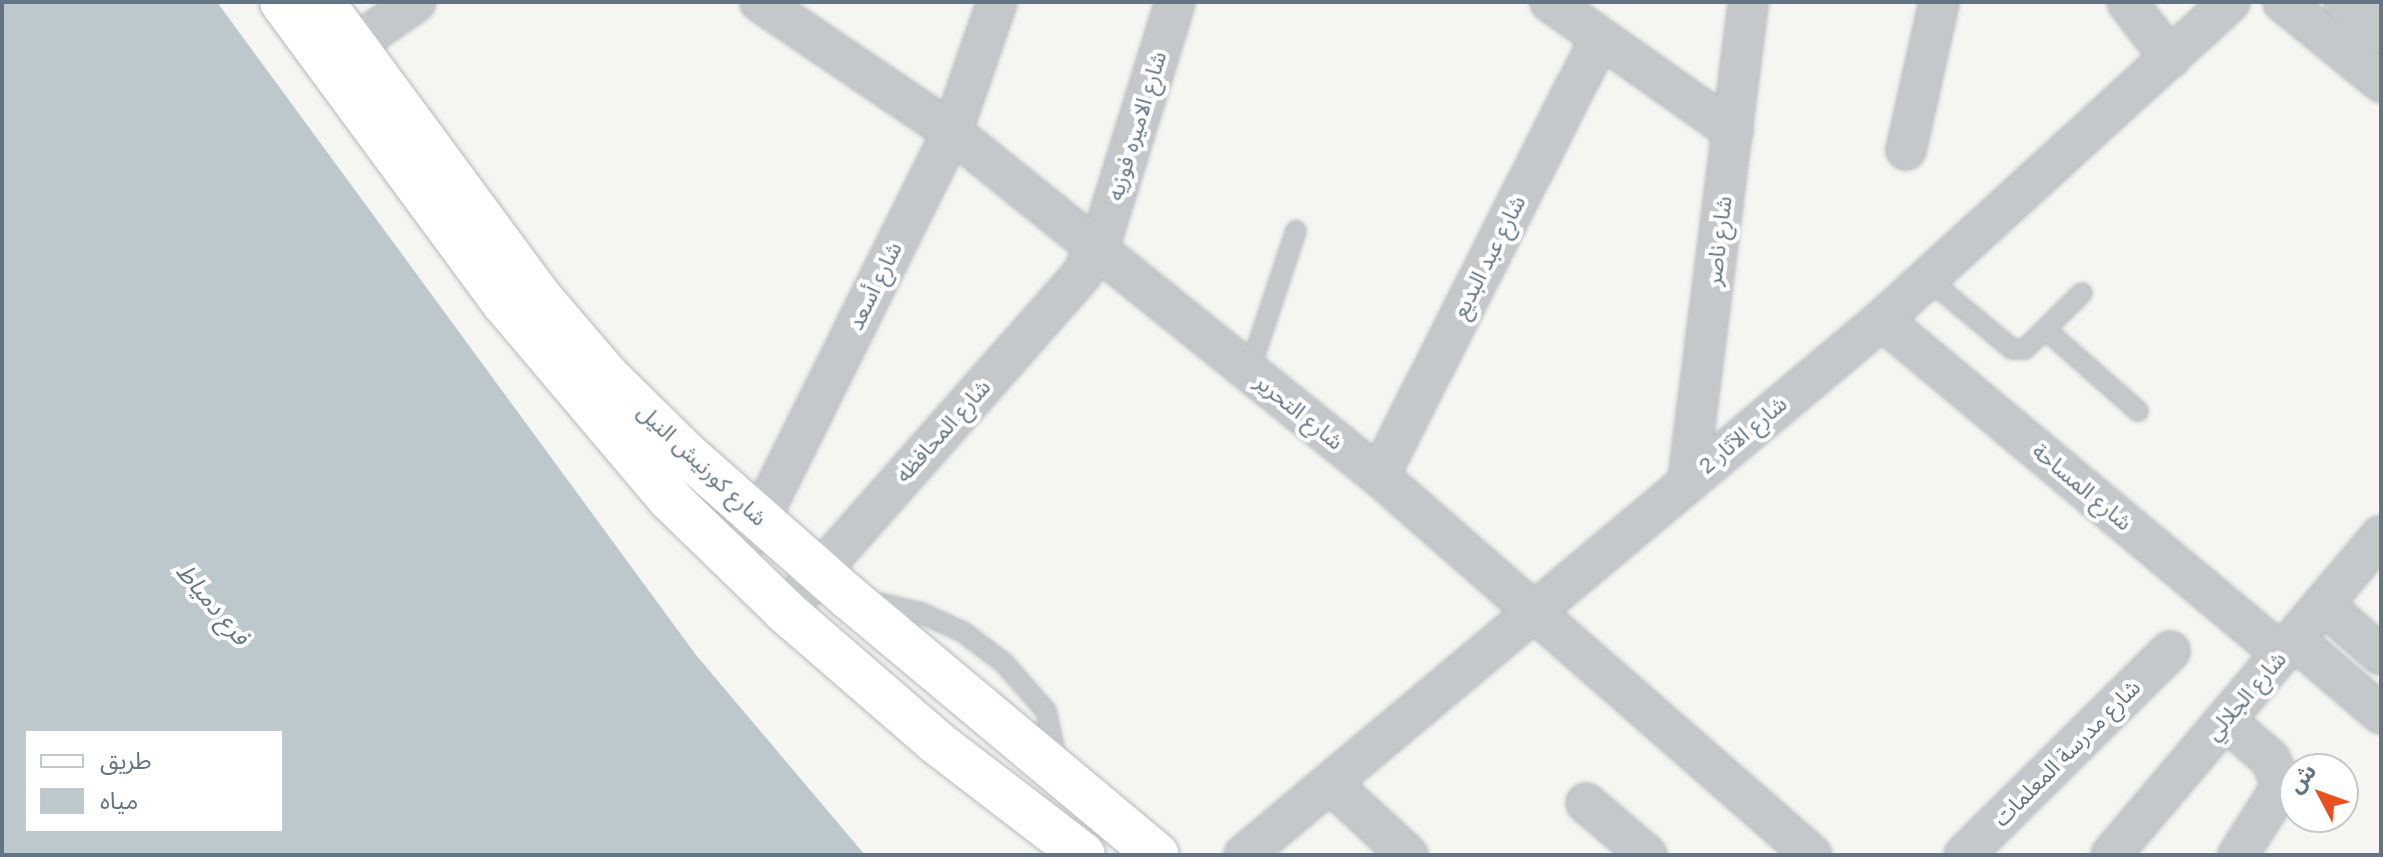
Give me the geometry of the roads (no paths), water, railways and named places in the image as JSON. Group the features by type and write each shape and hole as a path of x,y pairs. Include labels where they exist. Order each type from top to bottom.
{"main road":[{"name":"شارع كورنيش النيل","path":"282,2 585,404 732,560 785,611 936,742 1083,855"},
{"name":"شارع كورنيش النيل","path":"322,2 537,294 588,353 685,453 832,582 1059,772 1106,839 1157,855"}],"street":[{"path":"354,45 416,2"},
{"name":"شارع التحرير","path":"760,2 952,132 1379,476 1812,855"},
{"name":"شارع أسعد","path":"732,560 760,519 952,132 997,2"},
{"name":"شارع الاميره فوزيه","path":"1097,249 1175,2"},
{"path":"1550,2 1733,131"},
{"name":"شارع ناصر","path":"1688,480 1748,2"},
{"path":"1906,150 1939,2"},
{"path":"2127,2 2170,58"},
{"name":"شارع الآثار 2","path":"1244,855 1882,320 2230,2"},
{"path":"2283,2 2381,82"},
{"path":"2344,2 2381,34"},
{"name":"شارع عبد البديع","path":"1379,476 1600,38"},
{"name":"شارع المحافظه","path":"785,611 832,582 1068,290 1097,249"},
{"name":"شارع المساحة","path":"1882,320 2289,647 2381,714"},
{"name":"شارع الجلالي","path":"2111,855 2325,606 2381,536"},
{"path":"2325,606 2381,655"},
{"name":"شارع مدرسة المعلمات","path":"1964,855 2170,651"},
{"path":"2225,720 2270,759 2280,780 2238,855"},
{"path":"1331,784 1408,855"},
{"path":"1586,803 1647,855"}],"lane":[{"path":"1249,372 1296,231"},
{"path":"1928,279 2012,349 2025,349 2082,293"},
{"path":"2046,330 2138,411"}],"water":[{"name":"فرع دمياط","path":"2,2 217,2 696,655 865,855 2,855"}]}
